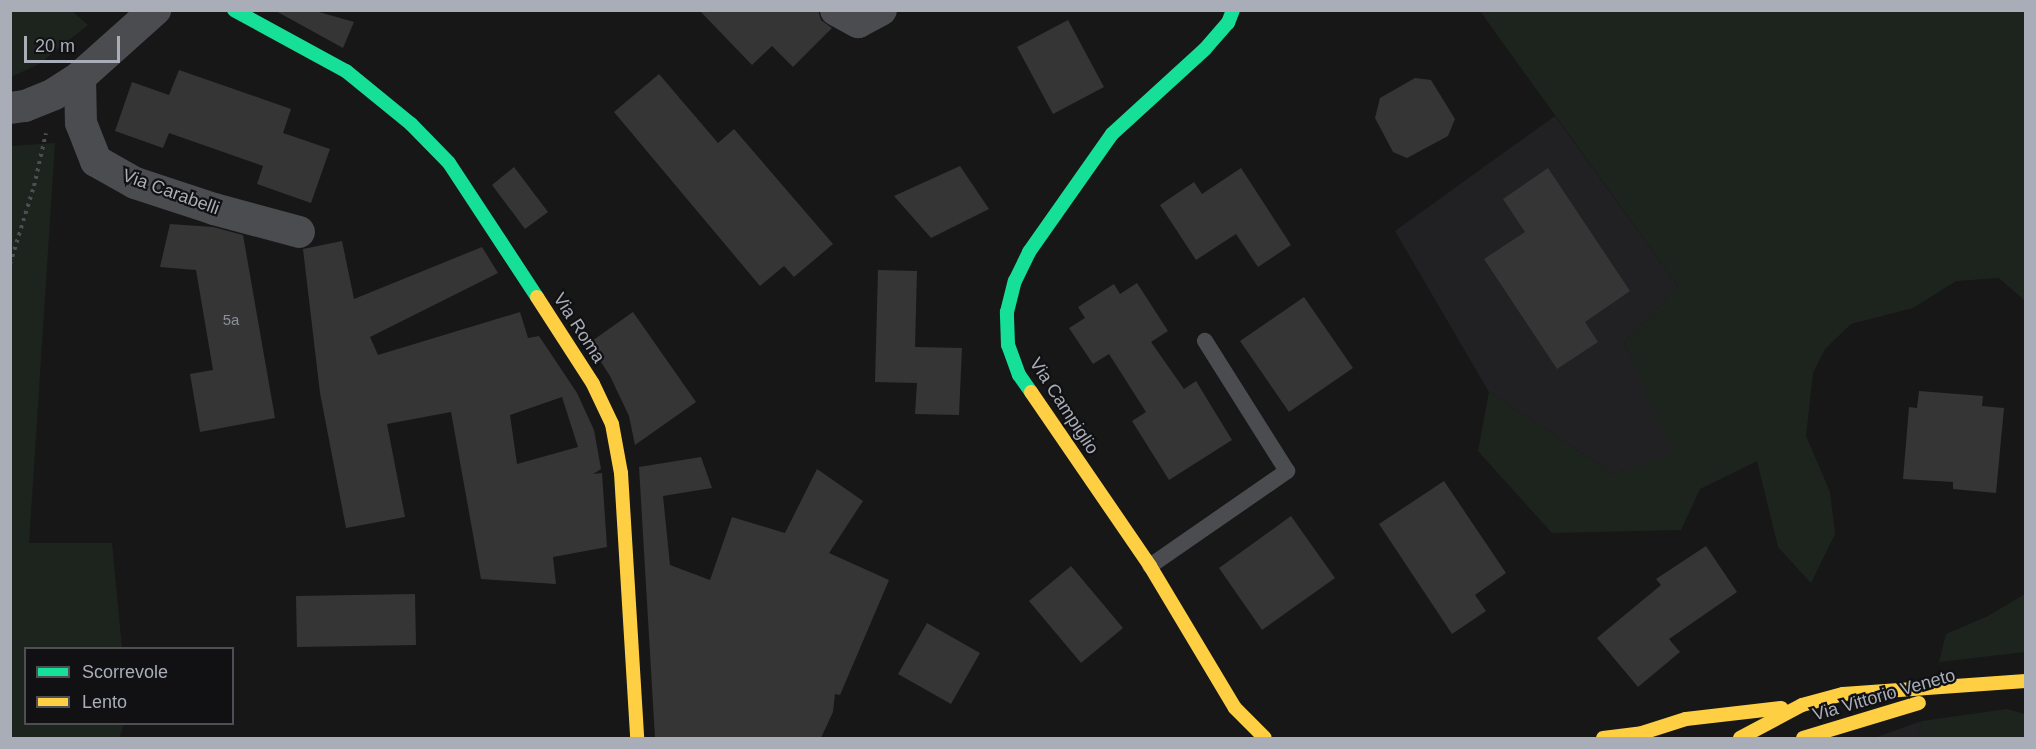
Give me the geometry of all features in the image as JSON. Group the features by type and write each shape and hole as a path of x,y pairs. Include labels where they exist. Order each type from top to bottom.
{"street":[{"path":"10,108 25,106 54,94 80,77 154,10"},
{"name":"Via Roma","path":"234,10 346,71 411,124 449,163 593,384 612,424 621,473 637,738"},
{"path":"836,10 858,22 881,10"},
{"name":"Via Campiglio","path":"1233,10 1228,23 1205,49 1112,134 1029,252 1015,281 1007,312 1008,345 1019,375 1150,566 1235,708 1265,738"},
{"name":"Via Carabelli","path":"80,77 81,123 96,161 135,183 214,209 299,232"},
{"name":"Via Vittorio Veneto","path":"1740,738 1802,705 1843,694 1976,687 2025,681"},
{"name":"Via Vittorio Veneto","path":"1803,738 1976,687"},
{"path":"1603,738 1647,736 1686,719 1802,705"}],"lane":[{"path":"1150,566 1287,471 1205,341"}],"path":[{"path":"10,264 34,186 54,94"}],"shaded area":[{"path":"11,10 72,11 88,25 39,64 11,77"},
{"path":"1480,11 2025,11 2025,301 1999,278 1956,281 1913,308 1851,324 1825,349 1813,373 1806,436 1830,492 1835,534 1811,583 1778,547 1757,461 1700,489 1681,530 1552,533 1478,451 1489,392 1614,474 1673,453 1624,343 1678,286"},
{"path":"1555,116 1678,286 1624,343 1674,453 1614,474 1489,392 1395,231"},
{"path":"55,143 29,543 112,543 122,647 24,647 24,725 124,725 119,738 11,738 11,146"},
{"path":"2025,594 2025,652 1939,662 1946,634 1988,616"},
{"path":"2007,709 2025,714 2025,738 1919,738 1917,736 1922,721"},
{"path":"1922,721 1917,736 1919,738 1874,738"}],"building":[{"path":"274,10 312,10 354,22 343,48"},
{"path":"699,10 818,10 821,20 832,28 793,67 772,46 752,65"},
{"path":"1068,20 1104,87 1053,114 1017,47"},
{"path":"179,70 291,109 283,133 330,149 311,203 257,184 263,166 169,133 163,148 115,131 132,82 169,95"},
{"path":"659,74 718,143 734,129 833,244 794,277 784,266 760,286 614,112"},
{"path":"1415,78 1431,80 1455,119 1448,136 1407,158 1393,152 1375,118 1380,98"},
{"path":"960,166 989,209 931,238 894,196"},
{"path":"514,167 548,212 525,229 492,185"},
{"path":"1241,168 1291,245 1258,267 1236,234 1196,260 1160,205 1194,182 1202,194"},
{"path":"1548,168 1630,291 1585,322 1598,342 1557,369 1484,259 1525,232 1503,199"},
{"path":"170,224 213,227 243,235 275,418 200,432 190,374 213,370 196,270 160,267"},
{"path":"342,241 354,299 482,247 498,273 370,337 378,355 520,312 528,338 539,336 577,393 594,430 601,469 593,474 602,473 607,547 553,557 556,584 481,579 451,412 387,424 405,517 346,528 320,393 303,249","holes":["562,397 578,447 517,464 510,415"]},
{"path":"878,270 917,271 915,347 962,348 959,415 915,414 917,383 875,382"},
{"path":"1137,283 1168,331 1151,342 1184,389 1196,381 1232,440 1169,480 1132,421 1146,412 1109,354 1093,364 1069,328 1085,318 1078,307 1114,284 1120,294"},
{"path":"1304,297 1353,368 1289,412 1240,341"},
{"path":"633,312 696,402 635,445 629,416 610,376 589,343"},
{"path":"1919,391 1983,396 1982,406 2004,408 1996,493 1953,489 1953,482 1903,479 1909,407 1917,408"},
{"path":"701,457 712,488 663,496 670,565 710,580 732,517 785,533 817,469 863,501 829,553 889,580 840,695 835,694 833,712 821,738 655,738 639,467"},
{"path":"1444,481 1506,573 1475,595 1486,611 1452,634 1379,524"},
{"path":"1291,516 1335,578 1262,630 1219,568"},
{"path":"1706,546 1737,592 1669,639 1680,652 1638,687 1597,638 1661,585 1656,579"},
{"path":"1071,566 1123,628 1081,663 1029,601"},
{"path":"415,594 416,645 297,647 296,596"},
{"path":"927,623 980,653 951,704 898,674"}],"traffic: fast":[{"path":"234,10 346,71 411,124 449,163 537,297"},
{"path":"1031,392 1019,375 1008,345 1007,312 1015,281 1029,252 1112,134 1205,49 1228,23 1233,10"}],"traffic: slow":[{"path":"537,297 593,384 612,424 621,473 637,738"},
{"path":"1031,392 1150,566 1235,708 1265,738"},
{"path":"1740,738 1802,705 1843,694 2026,681"},
{"path":"1803,738 1919,703"},
{"path":"1603,738 1642,733 1686,719 1781,708"}]}
